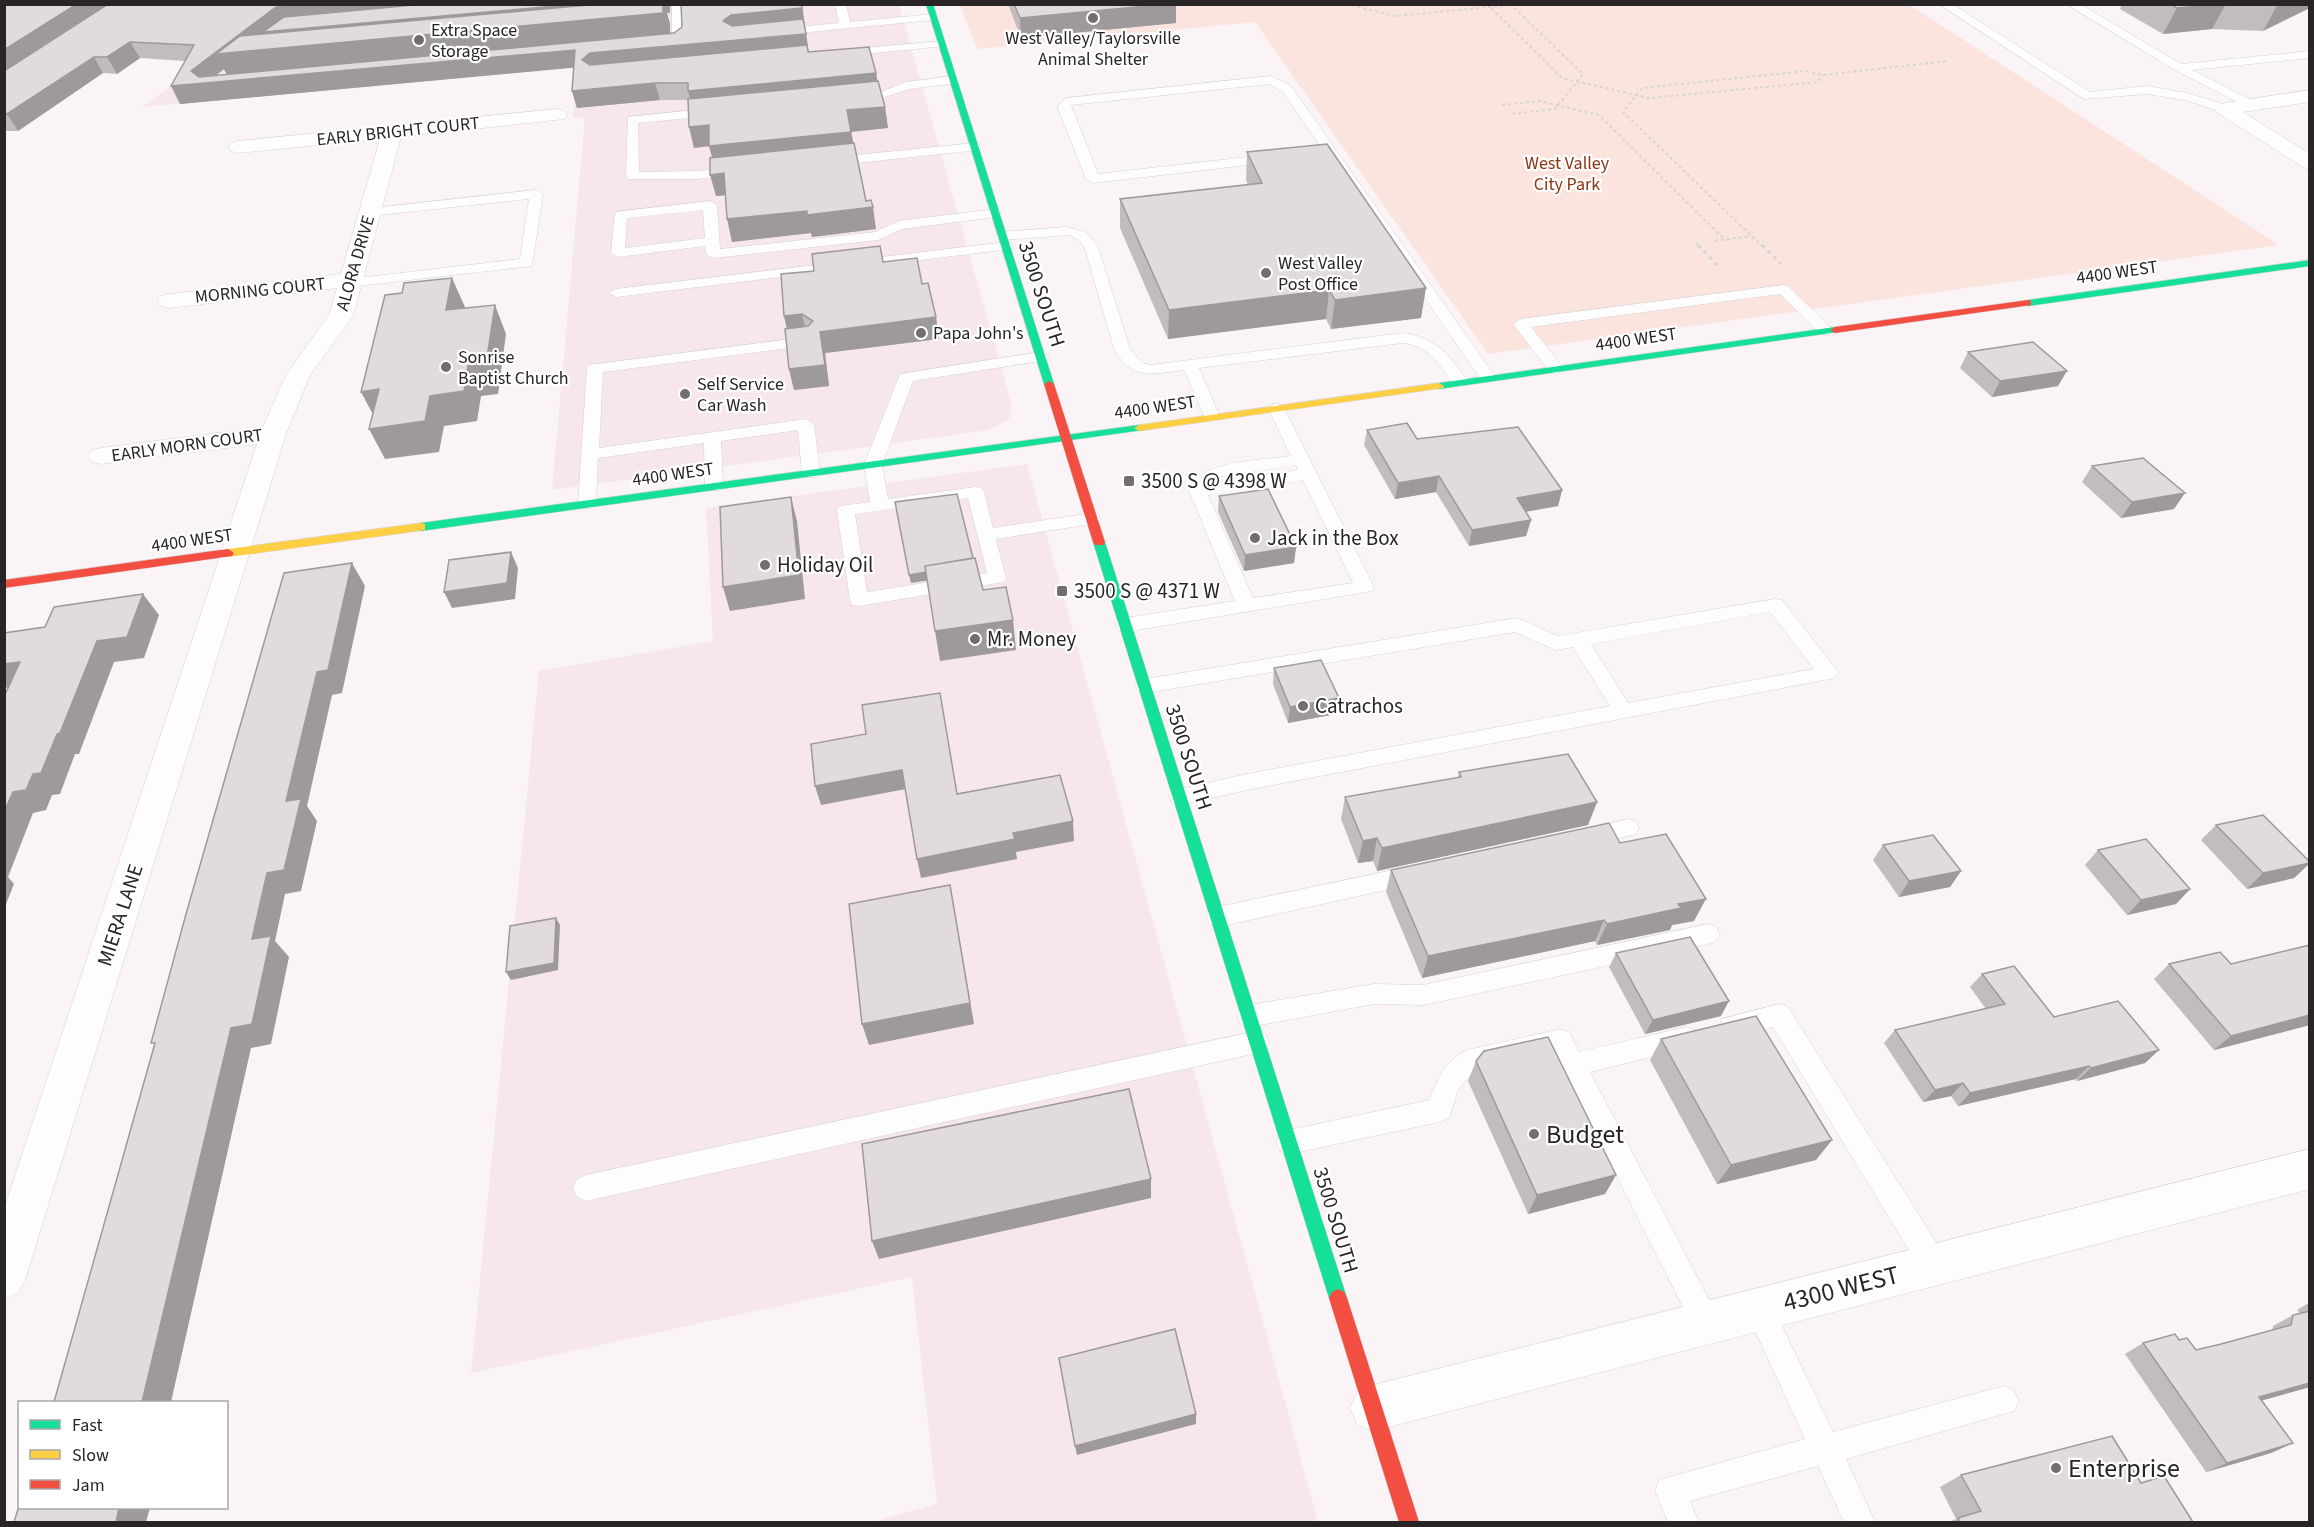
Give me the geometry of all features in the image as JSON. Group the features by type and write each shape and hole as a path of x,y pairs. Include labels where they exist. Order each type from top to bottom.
{"street":[{"name":"3500 SOUTH","path":"931,11 1409,1522"},
{"path":"2225,109 2310,96"},
{"path":"2225,109 2310,163"},
{"name":"EARLY BRIGHT COURT","path":"238,147 557,115"},
{"name":"ALORA DRIVE","path":"236,552 273,434 298,375 338,323 392,132"},
{"name":"4400 WEST","path":"4,584 1067,438 2310,263"},
{"name":"MORNING COURT","path":"169,301 350,282"},
{"name":"EARLY MORN COURT","path":"101,456 273,434"},
{"name":"MIERA LANE","path":"4,1277 236,552"},
{"name":"4300 WEST","path":"1373,1408 2310,1169"}],"lane":[{"path":"654,46 678,44 671,19 677,4"},
{"path":"840,4 845,26"},
{"path":"1944,4 2088,96 2147,90 2187,97 2225,109"},
{"path":"2071,4 2179,68 2249,104"},
{"path":"768,33 845,26 931,11"},
{"path":"825,54 941,44"},
{"path":"2179,68 2310,54"},
{"path":"837,100 883,95 906,86 952,80"},
{"path":"1286,156 1093,179 1063,106 1067,102 1271,80 1287,89 1488,378"},
{"path":"723,111 632,120 633,176 697,175 756,169"},
{"path":"815,163 974,147"},
{"path":"1309,154 1332,151"},
{"path":"350,282 527,263 536,194 370,212"},
{"path":"712,242 618,253 620,215 710,205 713,254 878,236 899,225 995,213"},
{"path":"616,293 1073,231 1083,235 1092,249 1122,349 1127,358 1142,369 1190,367 1411,339 1439,352 1460,382"},
{"path":"1556,369 1521,324 1783,289 1826,331"},
{"path":"587,504 595,368 807,342"},
{"path":"880,506 873,465 906,377 1041,357"},
{"path":"1190,367 1212,417"},
{"path":"1125,625 1365,587 1276,408"},
{"path":"590,454 806,424 811,473"},
{"path":"712,437 714,486"},
{"path":"1247,606 1198,491 1305,466"},
{"path":"975,492 997,578 859,600 846,510 880,506 975,492"},
{"path":"986,536 1092,519"},
{"path":"1145,687 1517,625 1556,643 1775,605 1828,673 1246,782 1180,797"},
{"path":"1578,639 1623,711"},
{"path":"1559,843 1628,828"},
{"path":"1218,917 1432,871"},
{"path":"1249,1016 1374,994 1423,995 1708,934"},
{"path":"1573,1065 1779,1016 1934,1265"},
{"path":"1289,1142 1440,1110 1447,1084 1468,1061 1560,1040 1706,1323"},
{"path":"585,1188 1257,1042"},
{"path":"1759,1309 1860,1522"},
{"path":"1684,1522 1670,1491 2004,1401"}],"path":[{"path":"1346,4 1395,16 1510,5 1583,74 1555,110 1511,114"},
{"path":"1491,6 1562,78 1649,98 1818,82 1823,75"},
{"path":"1782,265 1623,112 1636,95 1642,88 1805,71 1823,75 1948,61"},
{"path":"1502,105 1539,101 1599,115 1725,240"},
{"path":"1715,241 1752,236"},
{"path":"1696,243 1718,266"}],"shaded area":[{"path":"386,4 899,5 1012,406 1009,419 989,430 552,490 585,117 573,118 577,67 142,107 269,14"},
{"path":"1027,464 1318,1522 873,1522 937,1504 912,1277 471,1373 539,671 713,641 706,508"}],"green space":[{"name":"West Valley City Park","path":"960,5 1910,5 2279,245 1488,354 1255,22 977,49"}],"building":[{"path":"4,4 77,4 4,50"},
{"path":"108,4 307,4 276,7 191,71 199,77 674,33 682,27 681,4 801,4 802,8 731,15 723,21 732,26 803,19 806,34 590,53 582,60 590,65 807,45 808,52 869,47 876,73 688,91 688,83 655,83 572,91 575,50 171,86 194,45 130,42 107,57 94,57 4,114 4,71"},
{"path":"425,4 577,4 263,32 284,17"},
{"path":"600,4 663,4 663,13 216,54 240,36"},
{"path":"1014,4 1167,4 1020,18"},
{"path":"2170,4 2217,4 2177,8"},
{"path":"878,81 885,107 847,110 851,132 709,146 709,125 689,127 688,99"},
{"path":"854,143 866,201 871,200 873,207 807,215 807,211 727,219 724,173 710,175 710,158"},
{"name":"West Valley Post Office","path":"1327,144 1426,288 1335,300 1329,290 1169,310 1120,199 1262,183 1247,152"},
{"path":"880,246 883,262 917,258 922,284 928,283 936,317 820,332 825,365 789,369 785,329 808,326 813,321 802,314 784,316 781,274 814,271 812,254"},
{"name":"Sonrise Baptist Church","path":"452,278 446,310 495,305 486,364 468,366 464,391 430,396 425,421 369,429 379,389 361,392 385,295 402,293 404,283"},
{"path":"2033,342 2067,371 2000,381 1968,352"},
{"path":"1407,423 1417,439 1518,427 1562,490 1517,498 1531,520 1472,530 1439,476 1398,483 1367,430"},
{"path":"2143,458 2185,493 2132,502 2092,466"},
{"name":"Jack in the Box","path":"1268,489 1296,547 1245,555 1219,496"},
{"name":"Holiday Oil","path":"957,494 973,558 925,566 926,572 909,575 895,502"},
{"name":"Holiday Oil","path":"791,497 799,575 723,587 720,507"},
{"path":"511,552 507,583 444,592 449,560"},
{"path":"975,558 983,590 1006,587 1013,620 935,631 925,566"},
{"path":"352,563 328,670 317,672 286,801 301,799 284,870 267,873 252,939 271,936 252,1024 231,1028 142,1401 54,1401 155,1043 151,1043 186,914 284,573"},
{"path":"143,594 127,637 97,641 60,733 57,734 41,773 33,774 26,790 13,792 4,812 4,697 20,662 4,664 4,633 45,627 54,607"},
{"path":"1321,660 1339,698 1290,707 1274,668"},
{"path":"940,693 957,794 1060,775 1073,821 1013,833 1015,839 917,859 902,770 815,786 811,744 866,734 862,705"},
{"path":"1568,754 1597,802 1382,848 1377,838 1363,841 1345,797 1461,777 1459,772"},
{"path":"2263,815 2310,863 2263,873 2216,825"},
{"path":"1609,823 1620,843 1666,834 1706,899 1678,904 1681,908 1607,924 1604,920 1428,956 1391,870"},
{"path":"1933,835 1961,871 1909,881 1883,845"},
{"path":"2146,839 2190,889 2141,900 2098,850"},
{"path":"950,885 970,1003 862,1024 849,904"},
{"path":"556,918 554,963 506,972 510,926"},
{"path":"1690,937 1729,1001 1653,1020 1616,953"},
{"path":"2310,945 2310,1015 2231,1036 2169,964 2220,952 2231,964"},
{"path":"2014,966 2054,1017 2118,1001 2159,1050 2091,1068 2089,1066 1970,1093 1963,1083 1935,1090 1895,1030 2005,1004 1982,974"},
{"path":"1756,1016 1832,1140 1731,1165 1661,1039"},
{"name":"Budget","path":"1548,1037 1616,1175 1537,1195 1476,1061 1484,1051"},
{"path":"1129,1089 1151,1179 872,1241 862,1144"},
{"path":"2310,1311 2310,1383 2259,1397 2293,1443 2227,1463 2143,1343 2175,1334 2179,1340 2187,1338 2196,1350 2291,1325 2293,1315"},
{"path":"1175,1329 1196,1414 1075,1446 1059,1358"},
{"name":"Enterprise","path":"2112,1436 2141,1483 2164,1476 2193,1522 1960,1522 1958,1518 1981,1511 1961,1475"},
{"path":"18,1509 119,1509 116,1522 14,1522"}],"traffic: fast":[{"path":"929,4 1049,384"},
{"path":"2028,303 2310,263"},
{"path":"1439,386 1835,330"},
{"path":"421,527 1139,428"},
{"path":"1099,542 1338,1298"}],"traffic: slow":[{"path":"1139,428 1439,386"},
{"path":"228,553 421,527"}],"traffic: jam":[{"path":"1835,330 2028,303"},
{"path":"1049,384 1099,542"},
{"path":"4,584 228,553"},
{"path":"1338,1298 1409,1522"}],"place":[{"name":"West Valley/Taylorsville Animal Shelter","path":"1093,18"},
{"name":"Extra Space Storage","path":"419,40"},
{"name":"West Valley Post Office","path":"1266,273"},
{"name":"Papa John's","path":"921,333"},
{"name":"Sonrise Baptist Church","path":"446,367"},
{"name":"Self Service Car Wash","path":"685,394"},
{"name":"3500 S @ 4398 W","path":"1129,481"},
{"name":"Jack in the Box","path":"1255,538"},
{"name":"Holiday Oil","path":"765,565"},
{"name":"3500 S @ 4371 W","path":"1062,591"},
{"name":"Mr. Money","path":"975,639"},
{"name":"Catrachos","path":"1303,706"},
{"name":"Budget","path":"1534,1134"},
{"name":"Enterprise","path":"2056,1468"}]}
